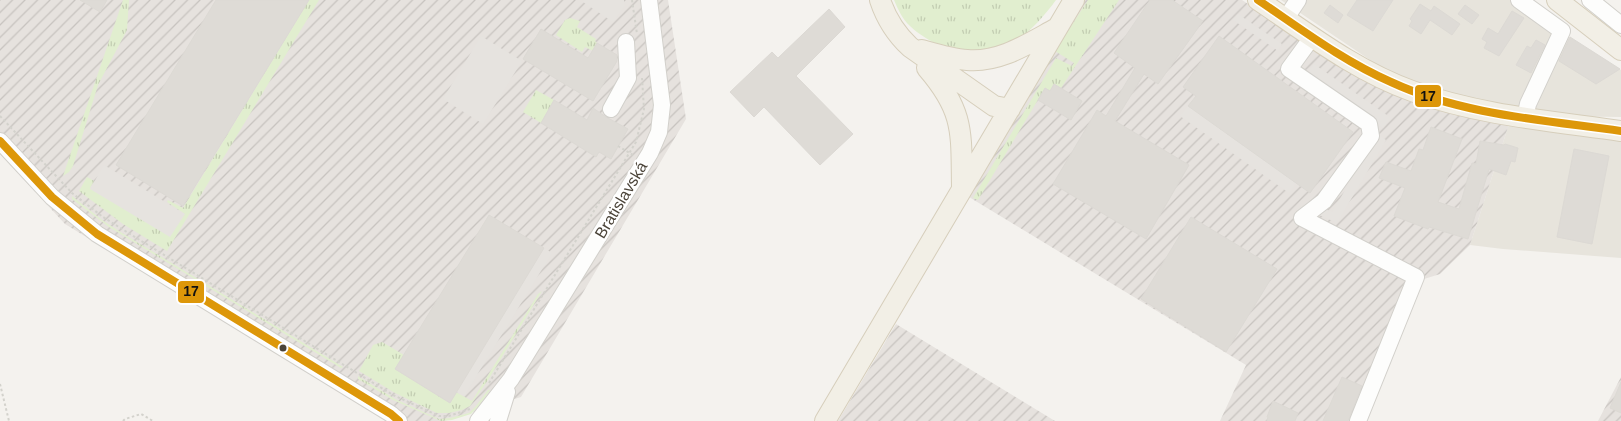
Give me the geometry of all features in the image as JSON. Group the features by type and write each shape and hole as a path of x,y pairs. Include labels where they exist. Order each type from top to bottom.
{"main road":[{"path":"880,0 888,20 902,40 940,82 949,96 960,126 962,187"},
{"path":"825,421 1074,0"},
{"path":"1258,0 1361,68 1412,91 1477,109 1525,118 1621,131"},
{"path":"1557,0 1621,50"},
{"path":"910,47 957,59 990,59 1015,51 1057,28"},
{"path":"910,47 1001,95 1010,109"}],"lane":[{"name":"Bratislavská","path":"511,379 650,153 656,140 661,123 662,105 649,0"},
{"path":"1286,18 1298,0"},
{"path":"1519,0 1562,31 1528,104 1525,118"},
{"path":"1590,0 1621,25"},
{"path":"1313,36 1289,68 1369,124 1370,136 1324,202 1302,218 1416,277 1358,421"},
{"path":"611,110 628,78 632,38"},
{"path":"0,141 52,198 97,234 395,417 411,421"},
{"path":"478,421 511,379"},
{"path":"498,421 511,379"}],"path":[{"path":"632,0 632,38"},
{"path":"488,386 636,142 643,118 642,73"},
{"path":"0,116 72,193 103,217 146,244 400,398 442,416 466,411 474,405"},
{"path":"618,146 635,157"},
{"path":"0,384 9,421"},
{"path":"123,421 141,414 153,421"}],"shaded area":[{"path":"0,0 668,0 686,119 521,397 444,421 386,421 65,224 0,154"},
{"path":"584,0 624,0 625,5 613,22 583,2"},
{"path":"1084,0 1242,0 1370,84 1422,105 1509,124 1470,245 1440,274 1424,279 1366,421 1220,421 1246,365 969,197 1041,70"},
{"path":"1281,0 1510,0 1621,70 1621,117 1546,116 1429,93 1379,66"},
{"path":"1238,14 1282,44 1278,51 1233,20"},
{"path":"481,36 522,61 483,124 443,99"},
{"path":"1314,64 1391,118 1383,128 1308,72"},
{"path":"1188,106 1296,183 1289,193 1180,116"},
{"path":"1509,124 1621,139 1621,258 1470,245"},
{"path":"1378,135 1386,140 1337,223 1317,214 1321,207 1332,212"},
{"path":"104,165 185,214 170,237 90,189"},
{"path":"544,248 552,253 464,396 456,392"},
{"path":"896,324 1055,421 838,421"},
{"path":"1621,377 1621,421 1598,421"}],"green space":[{"path":"123,0 129,0 127,30 98,85 73,166 63,176"},
{"path":"309,0 319,0 167,251 123,224 79,191 87,177 94,181 90,188 185,214 167,202 168,200 183,208"},
{"path":"894,0 1056,0 1038,22 1016,41 999,49 976,53 952,49 929,40 910,26 900,14"},
{"path":"1088,0 1119,0 1061,88 1054,84 1050,91 1045,88 978,200 973,198 1056,58 1072,66 1074,63 1055,51"},
{"path":"570,18 580,21 577,27 596,39 597,43 593,51 585,47 582,52 556,35 565,20"},
{"path":"536,90 554,100 541,123 523,112"},
{"path":"72,196 122,233 343,367 341,368 109,227 72,199"},
{"path":"542,291 488,380 470,406 462,410 437,413 395,393 359,371 373,345 382,342 404,355 395,369 450,403 456,392 472,401 538,294"},
{"path":"358,376 395,399 439,419 469,413 490,390 471,414 452,420 441,421 393,400 358,379"}],"building":[{"path":"80,0 107,0 100,12"},
{"path":"216,0 309,0 183,206 116,165"},
{"path":"1150,0 1172,0 1203,21 1158,84 1144,74 1115,121 1189,165 1146,239 1053,184 1097,110 1106,116 1135,68 1114,53"},
{"path":"1357,0 1393,0 1373,31 1347,15"},
{"path":"1420,4 1431,11 1434,6 1460,24 1452,35 1430,20 1421,34 1409,26 1412,21 1410,19"},
{"path":"1330,5 1343,15 1338,23 1324,13"},
{"path":"1465,5 1479,15 1472,24 1458,14"},
{"path":"829,9 845,27 796,76 853,134 820,165 764,107 754,117 730,92 772,52 778,58"},
{"path":"1512,11 1524,18 1499,56 1484,48 1487,42 1482,39 1488,28 1498,34"},
{"path":"541,29 588,58 597,43 617,55 617,61 593,101 523,59"},
{"path":"1219,36 1353,132 1310,193 1188,106 1196,96 1183,87"},
{"path":"1570,37 1620,69 1596,84 1559,61"},
{"path":"1536,40 1545,45 1531,73 1516,65 1527,46 1531,48"},
{"path":"1054,84 1082,101 1071,120 1038,100 1045,88 1050,91"},
{"path":"554,100 587,120 593,108 628,129 611,159 599,152 596,157 541,123"},
{"path":"1431,127 1462,139 1438,202 1459,209 1472,163 1476,164 1480,141 1505,144 1518,148 1515,162 1511,161 1506,175 1489,169 1468,239 1429,227 1428,229 1394,216 1405,188 1379,178 1386,162 1411,171 1419,149 1423,150"},
{"path":"1574,149 1609,156 1592,244 1557,237"},
{"path":"489,215 544,248 450,403 395,369"},
{"path":"1191,217 1277,269 1226,352 1141,299"},
{"path":"1342,377 1362,386 1348,421 1323,421"},
{"path":"1621,382 1621,413 1610,408"},
{"path":"1273,401 1298,413 1295,421 1267,421"}],"transit line":[{"name":"17","path":"1258,0 1323,44 1373,74 1418,93 1446,102 1504,115 1621,131"},
{"name":"17","path":"0,141 52,197 97,234 391,414 399,421"}]}
